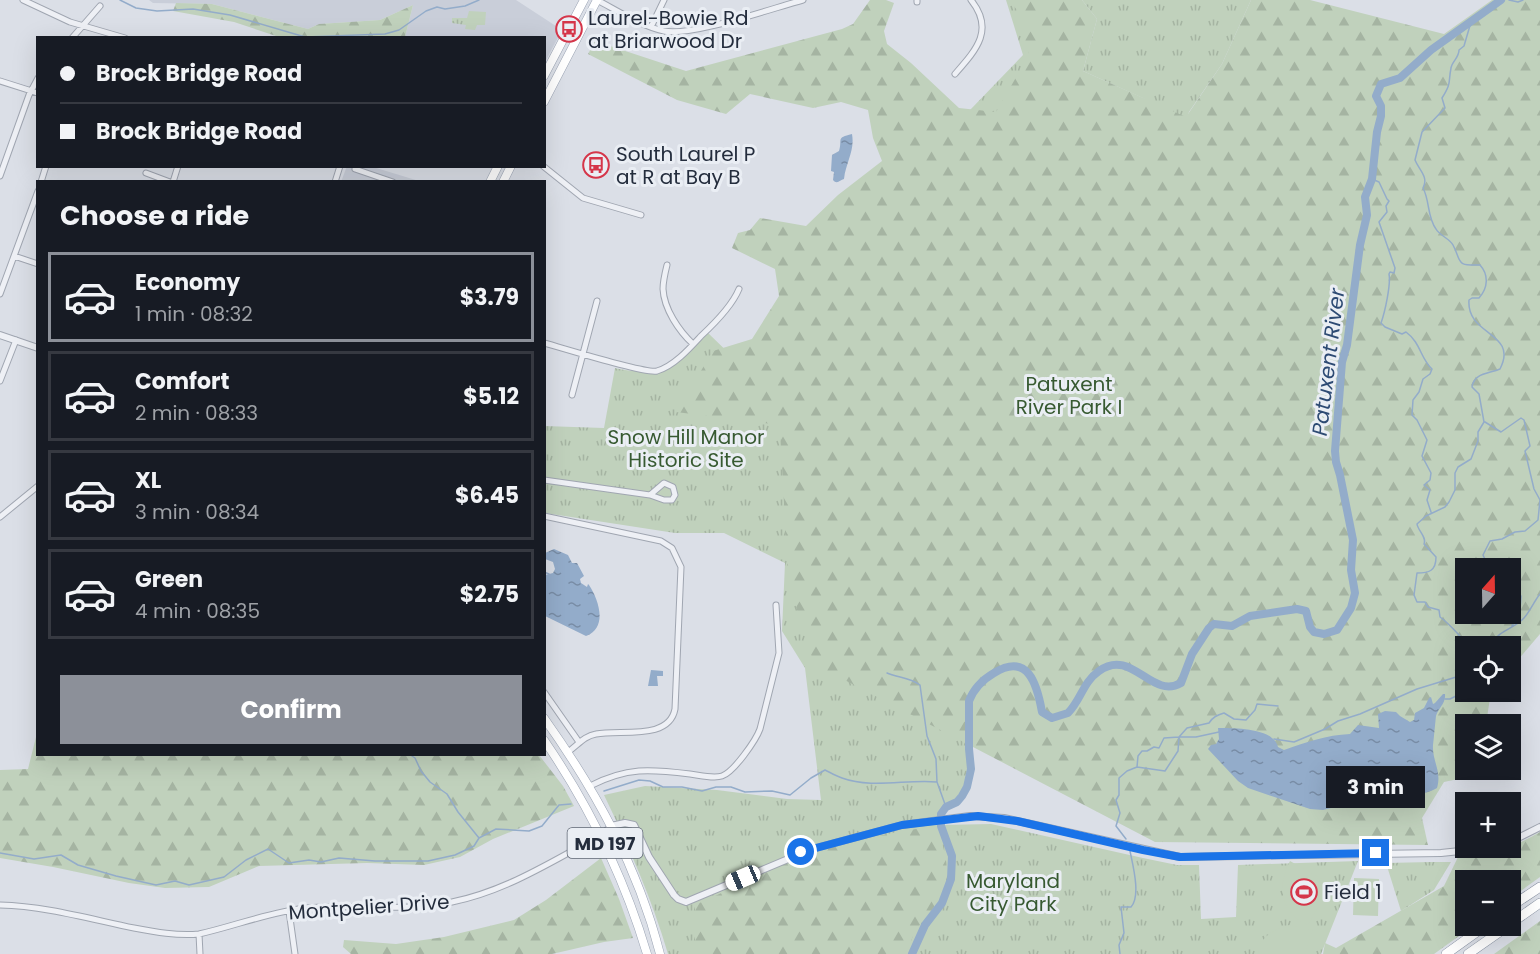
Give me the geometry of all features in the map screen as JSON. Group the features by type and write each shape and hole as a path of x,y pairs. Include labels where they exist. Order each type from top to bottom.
{"highway":[{"path":"1521,900 1540,887"},
{"path":"1521,916 1540,903"},
{"path":"1446,954 1471,936"},
{"path":"1468,954 1493,936"}],"main road":[{"path":"546,72 584,0"},
{"path":"546,98 597,0"},
{"name":"MD 197","path":"546,721 590,786 629,861 660,954"},
{"name":"MD 197","path":"546,744 572,780 601,835 632,906 647,954"}],"street":[{"path":"22,0 84,26 118,36"},
{"path":"597,0 651,27 670,33 682,32 803,0"},
{"path":"651,27 664,0"},
{"path":"956,74 971,56 982,34 981,16 971,0"},
{"path":"74,36 100,6"},
{"path":"0,81 36,92"},
{"path":"0,176 36,81"},
{"path":"546,168 583,198 641,215"},
{"path":"355,169 387,180"},
{"path":"146,173 165,180"},
{"path":"0,294 36,196"},
{"path":"14,256 36,263"},
{"path":"667,265 663,288 665,298 673,318 693,344"},
{"path":"546,344 656,371 680,356 693,344 735,297 738,289"},
{"path":"572,395 597,301"},
{"path":"0,334 36,347"},
{"path":"0,381 16,340"},
{"path":"546,480 650,495"},
{"path":"0,517 36,488"},
{"path":"546,516 595,525 661,541 672,548 681,567 675,708 672,718 667,724 657,729 597,734 579,742 568,752"},
{"path":"590,786 615,774 632,771 662,771 715,777 727,773 751,746 760,729 779,653 776,605"},
{"path":"546,695 579,742"},
{"path":"611,826 625,823 634,825 649,858 674,895 681,901 698,898 812,849 902,825 946,818 978,816 1005,818 1143,850 1187,857 1455,851"},
{"name":"Montpelier Drive","path":"0,905 38,907 159,933 199,934 289,911 418,906 453,902 519,880 601,835 611,826"},
{"path":"1521,836 1540,827"},
{"path":"289,911 295,954"},
{"path":"199,934 200,954"}],"shaded area":[{"path":"149,0 516,0 562,30 546,60 546,36 405,36 413,5 380,20 319,24 308,29 212,4 153,3"},
{"path":"346,168 376,168 416,180 342,180"}],"green space":[{"path":"870,0 886,0 894,3 884,31 887,44 959,108 996,112 1029,55 1017,10 1009,0 1082,0 1097,19 1083,71 1186,117 1222,64 1251,0 1310,0 1444,34 1492,0 1540,0 1540,634 1521,656 1521,636 1455,636 1455,702 1489,702 1488,714 1455,714 1455,780 1444,782 1422,818 1428,845 1155,842 814,664 788,581 780,425 676,412 713,351 752,339 779,296 775,269 732,248 738,233 750,230 760,218 806,226 838,195 882,161 873,138 868,110 841,102 813,108 750,94 726,114 677,100 588,54 595,41 686,71 842,29 853,24"},
{"name":"Patuxent River Park I","path":"1006,0 1036,0 1048,71 1145,99 1083,71 1097,19 1082,0 1251,0 1222,64 1189,112 970,741 970,772 967,787 956,802 942,810 941,825 991,824 1177,865 1199,865 1201,919 1236,917 1238,865 1358,861 1321,954 668,954 639,873 604,795 645,786 821,800 805,668 782,631 785,563 724,533 675,533 546,513 546,426 604,428 615,368 631,371 656,369 676,359 707,332 738,362 836,249 1023,55"},
{"path":"176,3 212,4 308,29 319,24 380,20 413,5 405,36 276,36 234,22 173,11"},
{"path":"469,11 486,12 485,25 477,25 475,30 465,29 466,25 452,23 452,18 467,18"},
{"path":"36,737 36,756 540,756 563,786 574,806 493,839 460,857 424,865 367,863 259,866 209,887 165,888 0,858 0,770 28,769"},
{"path":"936,826 946,859 944,889 914,934 908,954 695,954 695,905 805,856 870,838"},
{"path":"1540,832 1540,877 1521,891 1521,870 1455,870 1455,936 1459,936 1434,954 1323,954 1325,943 1336,948 1444,886 1458,858 1521,858 1521,842"},
{"path":"601,858 633,938 552,954 351,954 343,947 344,940 396,944 444,937 514,920 546,900"},
{"name":"Field 1","path":"1290,861 1329,883 1330,887 1308,925 1292,913 1284,898 1283,880"},
{"path":"1451,862 1434,890 1401,911 1386,863"},
{"path":"1354,878 1379,879 1378,916 1353,915"},
{"path":"1540,921 1540,954 1494,954 1521,936"},
{"path":"1290,925 1313,930 1305,954 1258,954 1261,943 1268,935"}],"water":[{"path":"852,134 852,146 844,179 836,182 833,180 834,172 831,171 832,155 839,151 841,138"},
{"path":"554,549 568,555 572,563 577,563 584,576 580,579 581,583 587,587 589,585 596,598 600,613 599,620 593,632 586,636 546,616 546,575 553,573 555,569 553,562 546,559 546,553"},
{"path":"651,670 663,671 663,676 657,676 658,686 648,686"},
{"path":"1445,694 1444,701 1436,716 1433,745 1438,782 1437,788 1429,792 1406,794 1373,787 1369,795 1339,806 1323,810 1310,809 1248,788 1238,781 1208,749 1219,739 1218,728 1253,730 1262,733 1269,736 1278,747 1284,750 1325,737 1350,734 1358,725 1379,728 1378,714 1385,711 1396,712 1410,722 1414,720 1415,713 1424,708 1429,698 1431,697 1433,704"}],"waterway":[{"path":"120,0 136,8 157,11 193,9 230,15 302,36"},
{"path":"332,36 385,34 399,30 426,11 437,7 445,9 465,6 479,0"},
{"name":"Patuxent River","path":"912,954 925,925 942,903 951,879 952,856 941,826 941,814 946,807 957,802 967,787 971,769 969,701 976,688 986,678 1006,667 1015,666 1023,669 1034,682 1042,712 1052,718 1068,713 1094,675 1111,665 1122,665 1132,669 1160,685 1170,686 1181,683 1192,654 1214,624 1232,626 1250,616 1297,609 1306,611 1310,627 1314,632 1324,634 1337,630 1351,608 1355,593 1351,570 1353,540 1335,451 1342,362 1347,345 1360,245 1367,215 1365,197 1372,179 1381,116 1381,106 1376,96 1381,84 1400,78 1431,50 1501,0"},
{"path":"1509,0 1518,2 1523,0"},
{"path":"1459,636 1440,617 1439,610 1428,607 1425,602 1417,602 1414,595 1417,573 1431,570 1435,565 1436,557 1424,544 1417,524 1426,516 1445,507 1449,502 1455,490 1455,473 1458,467 1471,459 1478,441 1478,432 1484,422 1479,394 1472,387 1473,382 1479,376 1500,369 1504,357 1503,348 1498,340 1482,328 1470,312 1469,300 1479,298 1484,290 1485,273 1480,265 1466,265 1460,262 1453,245 1436,229 1423,188 1425,180 1415,160 1422,132 1445,108 1442,98 1448,85 1452,66 1459,50 1464,46 1471,22"},
{"path":"1372,179 1379,182 1389,201 1386,206 1387,212 1379,222 1395,268 1394,273 1389,274 1387,298 1381,323 1385,327 1402,334 1406,332 1411,336 1432,369 1430,374 1423,379 1419,392 1413,400 1412,415 1427,440 1422,456 1431,473 1430,480 1424,485 1430,490 1427,500 1431,512"},
{"path":"1484,558 1483,555 1490,541 1525,531 1538,520 1540,500 1534,489 1525,451 1530,446 1524,420 1521,418 1501,432 1485,422"},
{"path":"1498,636 1523,619 1540,594"},
{"path":"887,673 912,680 920,685 927,736 936,759 937,782"},
{"path":"1274,739 1294,742 1338,721 1417,689 1455,677"},
{"path":"1445,699 1455,696"},
{"path":"1126,839 1116,826 1120,813 1116,800 1119,795 1119,778 1127,771 1137,767 1138,756 1142,751 1154,747 1159,748 1164,738 1179,737 1187,728 1209,723 1224,713 1234,719 1246,720 1257,704 1278,706"},
{"path":"1137,767 1165,771 1178,751 1179,737 1196,737 1219,732"},
{"path":"412,756 430,782 447,794 479,838 496,829 529,831 542,826 559,805 571,804"},
{"path":"604,791 639,780 650,781 663,787 682,787 702,791 716,787 731,787 745,792 772,791 790,795 825,770 842,778 865,783 937,782 946,807"},
{"path":"0,853 34,859 61,855 78,865 116,876 156,885 175,881 189,885 224,877 246,860 268,849 289,863 309,860 321,862 339,858 428,861 455,855 474,846 479,838"},
{"path":"1120,954 1119,945 1124,933 1121,907 1131,907 1135,896 1130,851"}],"place":[{"name":"Laurel-Bowie Rd at Briarwood Dr","path":"569,29"},
{"name":"South Laurel P at R at Bay B","path":"596,165"},
{"name":"Field 1","path":"1304,892"}],"route":[{"path":"801,852 902,825 970,816 990,816 1180,857 1376,853"}],"park label":[{"name":"Snow Hill Manor Historic Site","path":"686,448"},
{"name":"Maryland City Park","path":"1013,892"}]}
